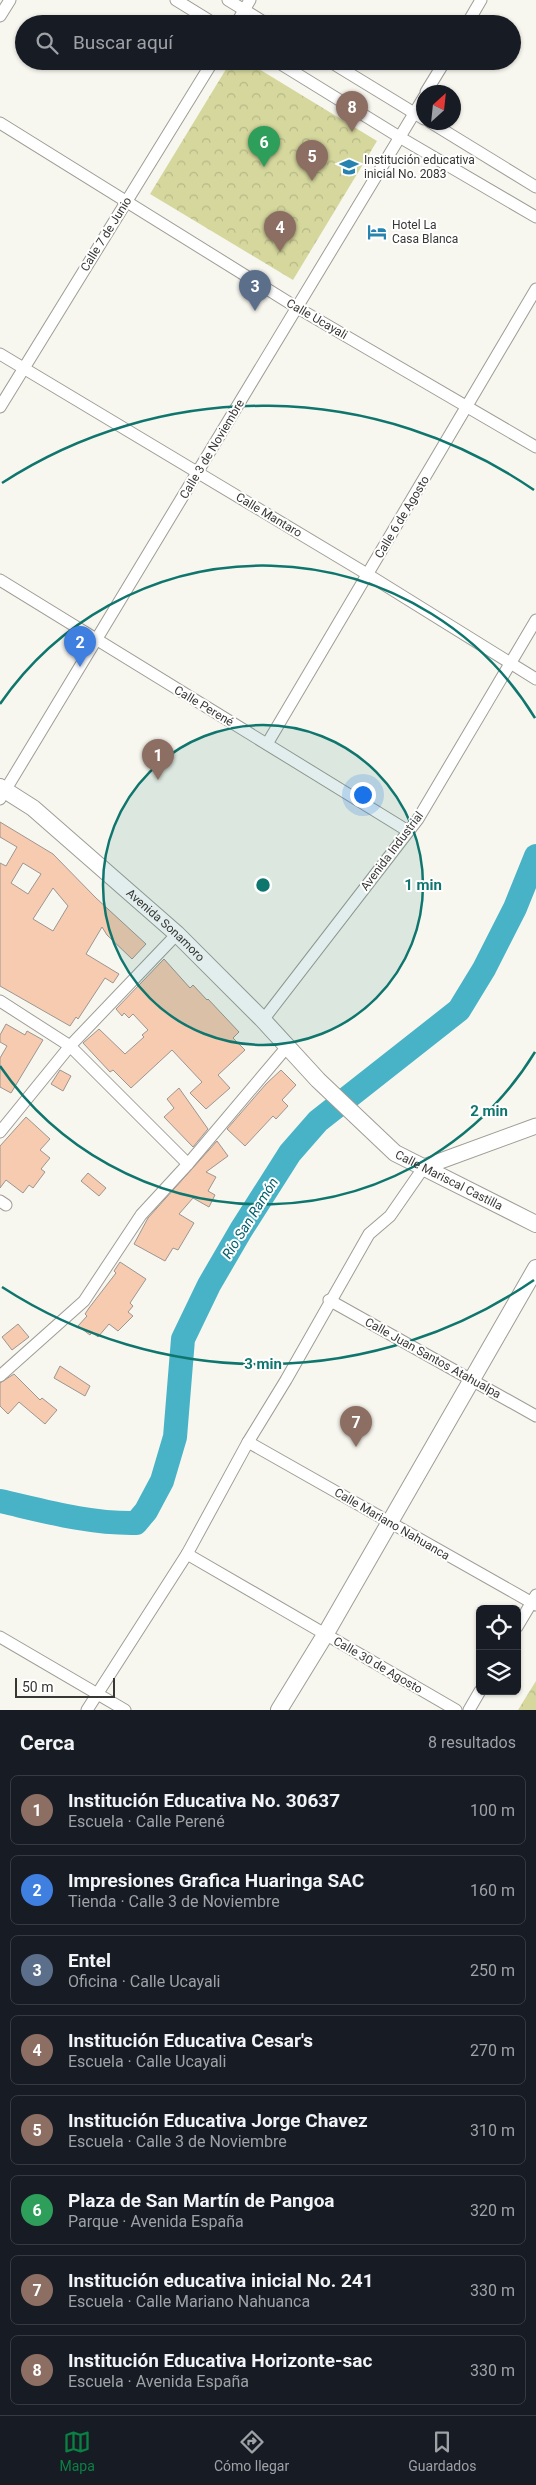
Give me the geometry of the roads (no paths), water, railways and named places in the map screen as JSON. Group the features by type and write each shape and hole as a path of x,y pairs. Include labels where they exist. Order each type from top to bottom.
{"main road":[{"name":"Avenida Sonamoro","path":"2,792 33,808 177,934 318,1080"},
{"name":"Calle Mariscal Castilla","path":"318,1080 395,1153 536,1224"},
{"path":"279,1710 390,1524 536,1268"}],"street":[{"path":"0,16 10,0"},
{"path":"176,0 200,15"},
{"path":"228,0 247,5 258,15"},
{"path":"472,15 481,0"},
{"name":"Calle 7 de Junio","path":"0,408 207,70"},
{"path":"291,70 401,138 536,217"},
{"path":"344,70 416,114"},
{"path":"430,85 439,70"},
{"name":"Calle 3 de Noviembre","path":"2,792 198,474 296,307 401,138 416,120"},
{"name":"Calle Ucayali","path":"0,124 296,307 536,446"},
{"path":"443,130 536,187"},
{"name":"Calle 6 de Agosto","path":"267,744 536,290"},
{"name":"Calle Mantaro","path":"0,354 368,574 536,679"},
{"name":"Calle Perené","path":"0,580 408,830"},
{"name":"Avenida Industrial","path":"262,1020 418,819 536,620"},
{"path":"0,1132 70,1046 177,934"},
{"path":"0,1001 70,1046 188,1164"},
{"path":"0,1376 84,1301 141,1216 188,1164 286,1048"},
{"path":"87,1710 187,1554 248,1442 286,1380 369,1234 390,1216 424,1167 536,1126"},
{"name":"Calle Juan Santos Atahualpa","path":"330,1300 536,1416"},
{"name":"Calle Mariano Nahuanca","path":"248,1442 390,1524 535,1601"},
{"name":"Calle 30 de Agosto","path":"187,1554 456,1710"},
{"path":"521,1621 535,1601"},
{"path":"0,1637 125,1710"},
{"path":"469,1710 478,1695"}],"waterway":[{"name":"Río San Ramón","path":"0,1501 67,1516 119,1523 136,1523 146,1511 162,1481 175,1437 183,1339 209,1285 241,1230 290,1153 318,1121 459,1010 484,969 515,908 536,856"}],"place":[{"name":"Institución Educativa Horizonte-sac","path":"352,132"},
{"name":"Plaza de San Martín de Pangoa","path":"264,167"},
{"name":"Institución educativa inicial No. 2083","path":"349,167"},
{"name":"Institución Educativa Jorge Chavez","path":"312,181"},
{"name":"Hotel La Casa Blanca","path":"377,232"},
{"name":"Institución Educativa Cesar's","path":"280,252"},
{"name":"Entel","path":"255,311"},
{"name":"Impresiones Grafica Huaringa SAC","path":"80,667"},
{"name":"Institución Educativa No. 30637","path":"158,780"},
{"name":"Institución educativa inicial No. 241","path":"356,1447"}]}
